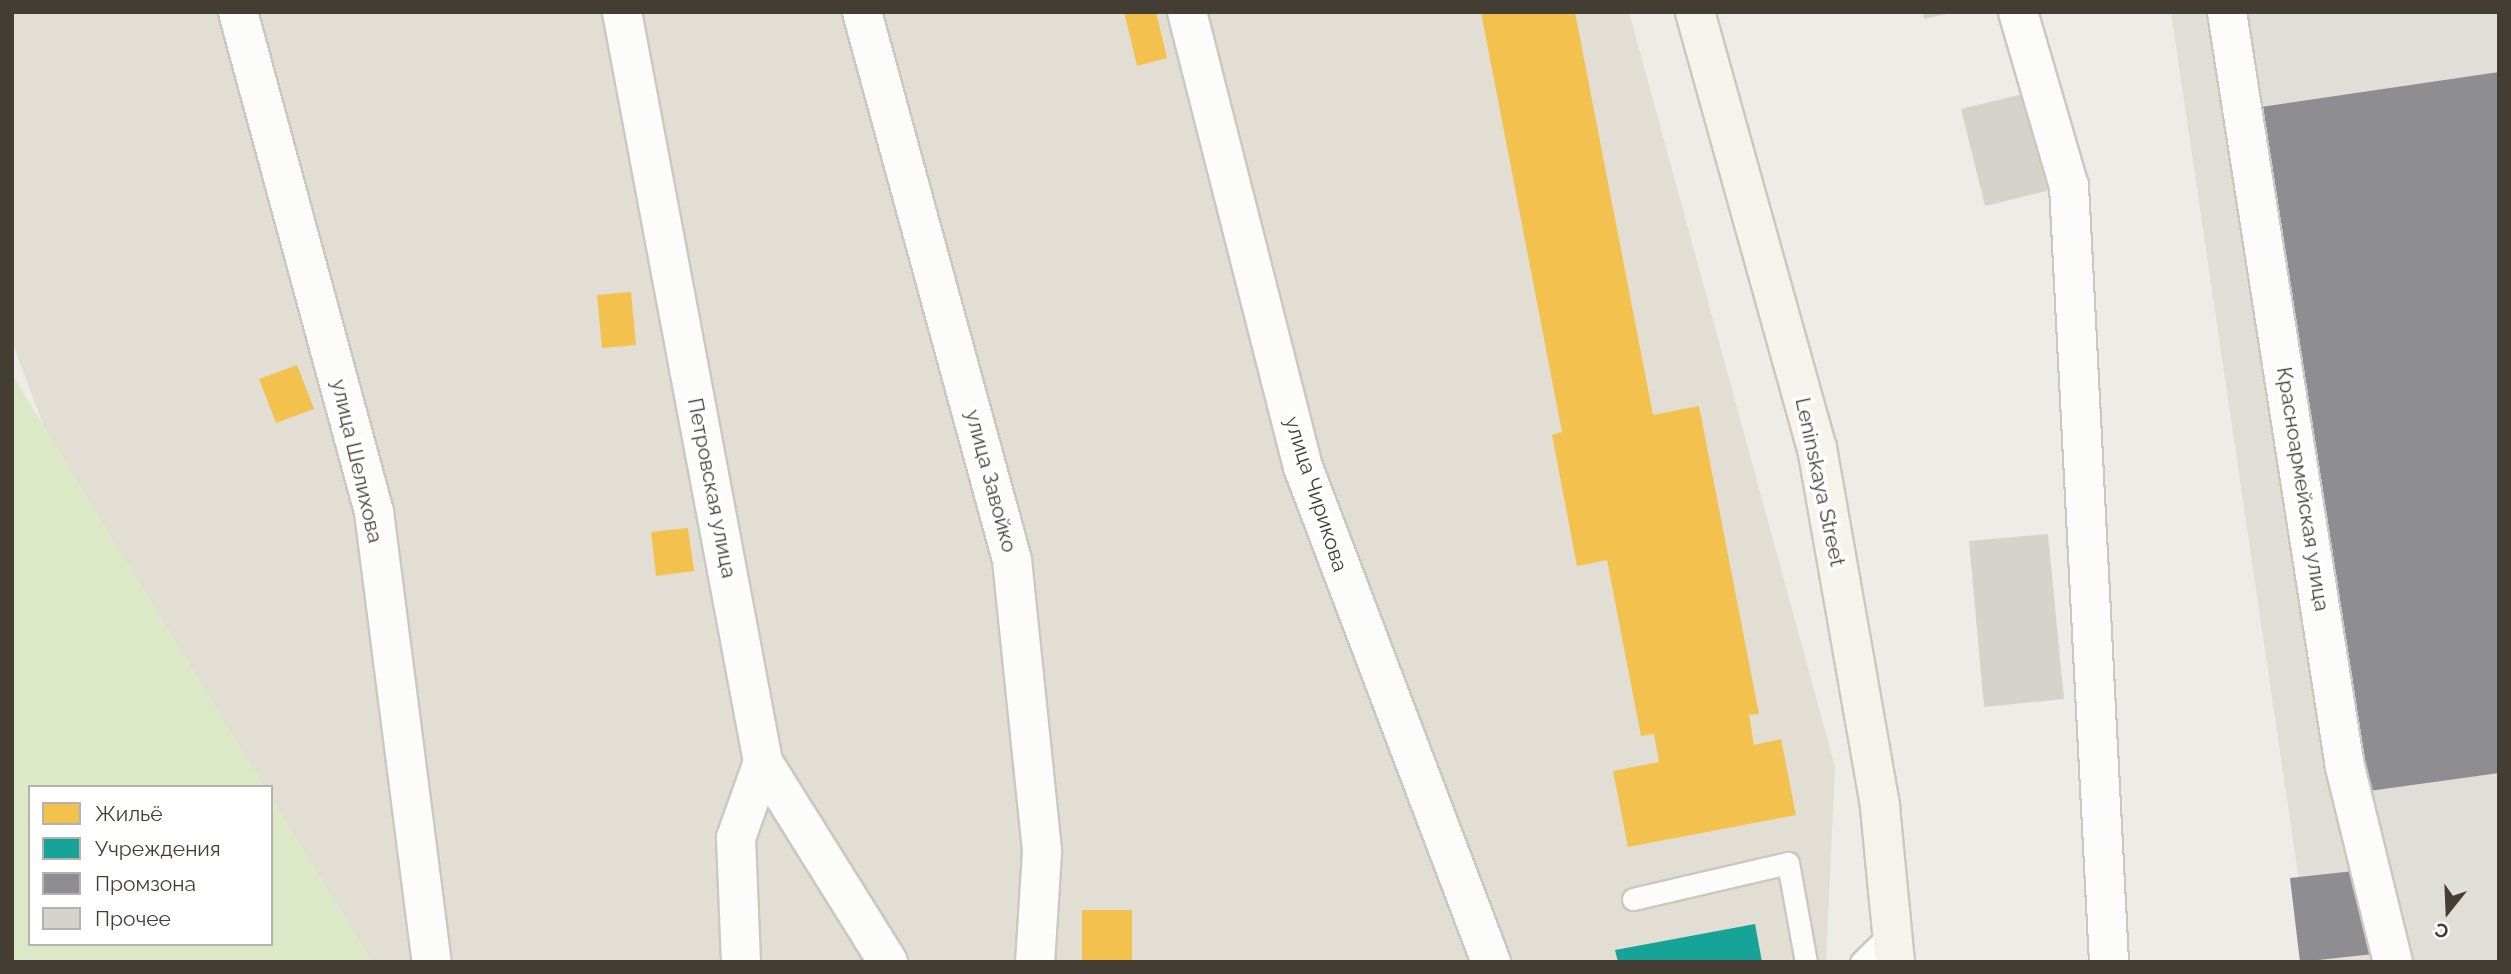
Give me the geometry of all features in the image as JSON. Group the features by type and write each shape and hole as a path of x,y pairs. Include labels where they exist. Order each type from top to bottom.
{"main road":[{"name":"Leninskaya Street","path":"1695,12 1817,448 1880,807 1893,947"}],"street":[{"name":"улица Шелихова","path":"239,12 374,512 432,962"},
{"name":"Петровская улица","path":"622,12 763,762"},
{"name":"улица Завойко","path":"862,12 1012,560 1042,852 1035,962"},
{"name":"улица Чирикова","path":"1186,12 1303,467 1491,962"},
{"path":"2018,12 2069,186 2109,962"},
{"name":"Красноармейская улица","path":"2227,12 2345,767 2393,962"},
{"path":"741,962 736,838 763,762"},
{"path":"763,762 888,962"}],"lane":[{"path":"1633,899 1788,863 1806,962"},
{"path":"1861,962 1893,947"}],"shaded area":[{"path":"12,12 1629,12 1835,767 1826,962 233,962 267,946 273,946 273,785 178,785 12,342"},
{"path":"2171,12 2499,12 2499,962 2311,962"}],"green space":[{"path":"12,374 264,785 28,785 28,946 273,946 273,800 373,962 12,962"}],"building: Жильё":[{"path":"1124,12 1156,12 1167,58 1137,66"},
{"path":"1481,12 1575,12 1653,415 1699,406 1759,714 1749,715 1754,745 1781,739 1796,815 1628,847 1613,771 1659,762 1654,734 1641,736 1607,560 1577,566 1552,435 1562,432"},
{"path":"631,292 636,345 602,348 597,295"},
{"path":"297,365 314,409 276,423 259,379"},
{"path":"688,528 694,571 656,576 651,532"},
{"path":"1082,910 1132,910 1132,962 1082,962"}],"building: Учреждения":[{"path":"1755,924 1762,962 1618,962 1615,950"}],"building: Промзона":[{"path":"2499,72 2499,773 2362,792 2261,107"},
{"path":"2363,870 2373,954 2300,962 2290,878"}],"building: Прочее":[{"path":"1923,12 1951,12 1951,13 1924,19"},
{"path":"2027,93 2051,190 1985,206 1961,109"},
{"path":"2048,534 2064,699 1984,707 1969,541"}]}
